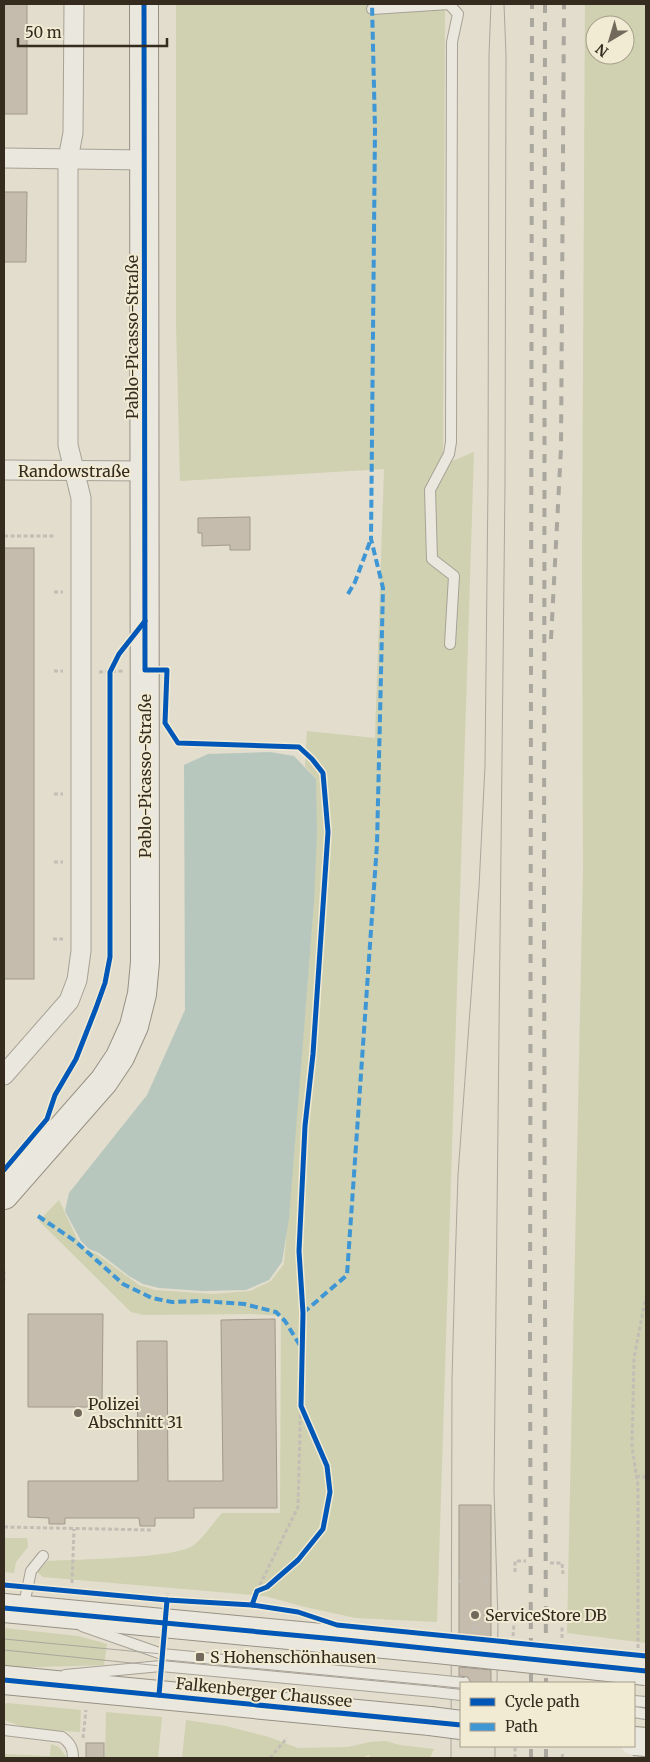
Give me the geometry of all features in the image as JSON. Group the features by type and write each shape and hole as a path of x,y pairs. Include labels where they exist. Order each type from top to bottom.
{"main road":[{"name":"Pablo-Picasso-Straße","path":"4,1195 109,1073 120,1057 134,1026 142,994 145,962 144,471 146,370 144,4"},
{"path":"22,1610 437,1649 642,1661"},
{"name":"Falkenberger Chaussee","path":"4,1680 460,1725"}],"street":[{"path":"4,1075 69,1001 77,980 81,952 81,498 68,445 68,159 73,133 74,4"},
{"path":"4,158 144,160"},
{"name":"Randowstraße","path":"4,470 144,471"}],"lane":[{"path":"372,9 449,4 458,14 452,42 451,442 449,454 430,490 432,559 454,576 450,644"},
{"path":"43,1556 31,1571 22,1610 162,1654 460,1683"},
{"path":"4,1680 161,1666 460,1695"},
{"path":"4,1730 62,1737 69,1742 73,1750 73,1758"}],"path":[{"path":"4,536 54,536"},
{"path":"124,662 129,671"},
{"path":"110,681 110,672 114,663"},
{"path":"178,743 298,746 323,773 328,832 313,1054 304,1126 299,1251 303,1314 298,1507 252,1605"},
{"path":"4,1271 4,1281"},
{"path":"642,1661 638,1486 632,1447 634,1358 646,1296"},
{"path":"257,1591 267,1587 298,1560 323,1529 328,1509 330,1492 327,1466 301,1406"},
{"path":"636,1476 646,1477"},
{"path":"4,1527 151,1530"},
{"path":"72,1583 74,1529"},
{"path":"515,1572 515,1561 526,1561"},
{"path":"550,1563 562,1563 563,1574"},
{"path":"459,1581 466,1581"},
{"path":"484,1581 491,1581"},
{"path":"158,1599 168,1596 176,1600"},
{"path":"243,1604 261,1606"},
{"path":"473,1632 475,1616"},
{"path":"513,1636 514,1624"},
{"path":"562,1627 562,1641"},
{"path":"84,1733 86,1706"},
{"path":"270,1758 287,1738"},
{"path":"515,1748 515,1758"},
{"path":"562,1758 563,1752"}],"green space":[{"path":"176,4 445,4 443,465 474,452 437,1622 356,1618 265,1596 43,1577 37,1572 48,1561 147,1556 184,1550 198,1542 222,1513 280,1513 281,1316 254,1314 144,1315 131,1312 39,1221 59,1200 77,1239 84,1248 98,1255 139,1285 155,1290 212,1294 250,1291 271,1281 284,1264 314,903 316,779 305,766 307,731 375,738 384,469 180,481 176,322"},
{"path":"585,4 646,4 646,1643 567,1633 583,871 582,556"},
{"path":"4,1538 27,1538 28,1547 16,1562 14,1573 4,1572"},
{"path":"4,1628 78,1636 107,1644 104,1665 4,1668"},
{"path":"4,1704 81,1710 80,1732 29,1729 4,1720"},
{"path":"106,1712 162,1717 158,1758 105,1758"},
{"path":"186,1720 226,1726 269,1737 298,1748 348,1747 385,1741 400,1745 434,1749 430,1758 371,1758 369,1755 362,1758 182,1758"},
{"path":"51,1744 59,1747 67,1758 4,1758 4,1754 50,1756"}],"shaded area":[{"path":"270,752 294,756 316,779 317,833 314,903 289,1218 282,1262 269,1280 246,1290 203,1291 159,1288 143,1284 129,1276 99,1253 89,1249 81,1241 65,1211 69,1193 147,1095 185,1010 184,765 208,754"}],"building":[{"path":"4,4 27,4 27,114 4,114"},
{"path":"4,192 27,192 26,262 4,262"},
{"path":"250,517 250,550 230,550 230,545 202,546 202,533 198,533 198,518"},
{"path":"4,548 34,548 34,979 4,979"},
{"path":"28,1314 103,1314 102,1407 28,1407"},
{"path":"275,1319 277,1508 194,1508 194,1518 155,1518 155,1526 140,1526 139,1518 65,1518 65,1524 49,1524 49,1518 28,1517 28,1481 138,1481 137,1341 167,1341 168,1481 223,1481 221,1320"},
{"path":"459,1505 491,1505 491,1639 459,1636"},
{"path":"459,1667 491,1670 491,1682 470,1682 468,1677 459,1676"},
{"path":"86,1743 104,1743 104,1758 86,1758"}],"tram line":[{"path":"451,1758 452,1380 458,1175 479,887 485,766 489,55 491,4"},
{"path":"497,1682 498,1623 494,1489 505,485 506,55 504,4"},
{"path":"4,1639 162,1654"},
{"path":"4,1650 161,1666"},
{"path":"495,1747 495,1758"}],"railway":[{"path":"531,1682 532,4"},
{"path":"545,4 544,915 546,1682"},
{"path":"551,639 561,448 564,4"},
{"path":"531,1747 531,1758"},
{"path":"546,1747 546,1758"}],"marked path":[{"path":"303,1313 347,1275 377,844 383,588 371,539 375,129 372,4"},
{"path":"348,594 355,582 371,539"},
{"path":"38,1216 75,1241 123,1284 152,1298 172,1302 202,1301 244,1304 276,1312 285,1321 301,1347"}],"cycle path":[{"path":"144,4 145,670 167,670 165,723 178,743 299,747 323,773 328,832 313,1054 305,1126 299,1251 303,1313 301,1406 327,1466 330,1492 323,1529 298,1560 267,1587 257,1591 252,1605"},
{"path":"4,1170 47,1119 55,1095 76,1059 105,983 110,957 110,672 119,654 145,621"},
{"path":"4,1585 167,1600 252,1605 298,1612 337,1625 646,1656"},
{"path":"159,1695 167,1600"},
{"path":"4,1608 346,1640 646,1671"},
{"path":"4,1680 460,1725"}],"place":[{"name":"Polizei Abschnitt 31","path":"78,1413"},
{"name":"ServiceStore DB","path":"475,1615"},
{"name":"S Hohenschönhausen","path":"200,1657"}]}
